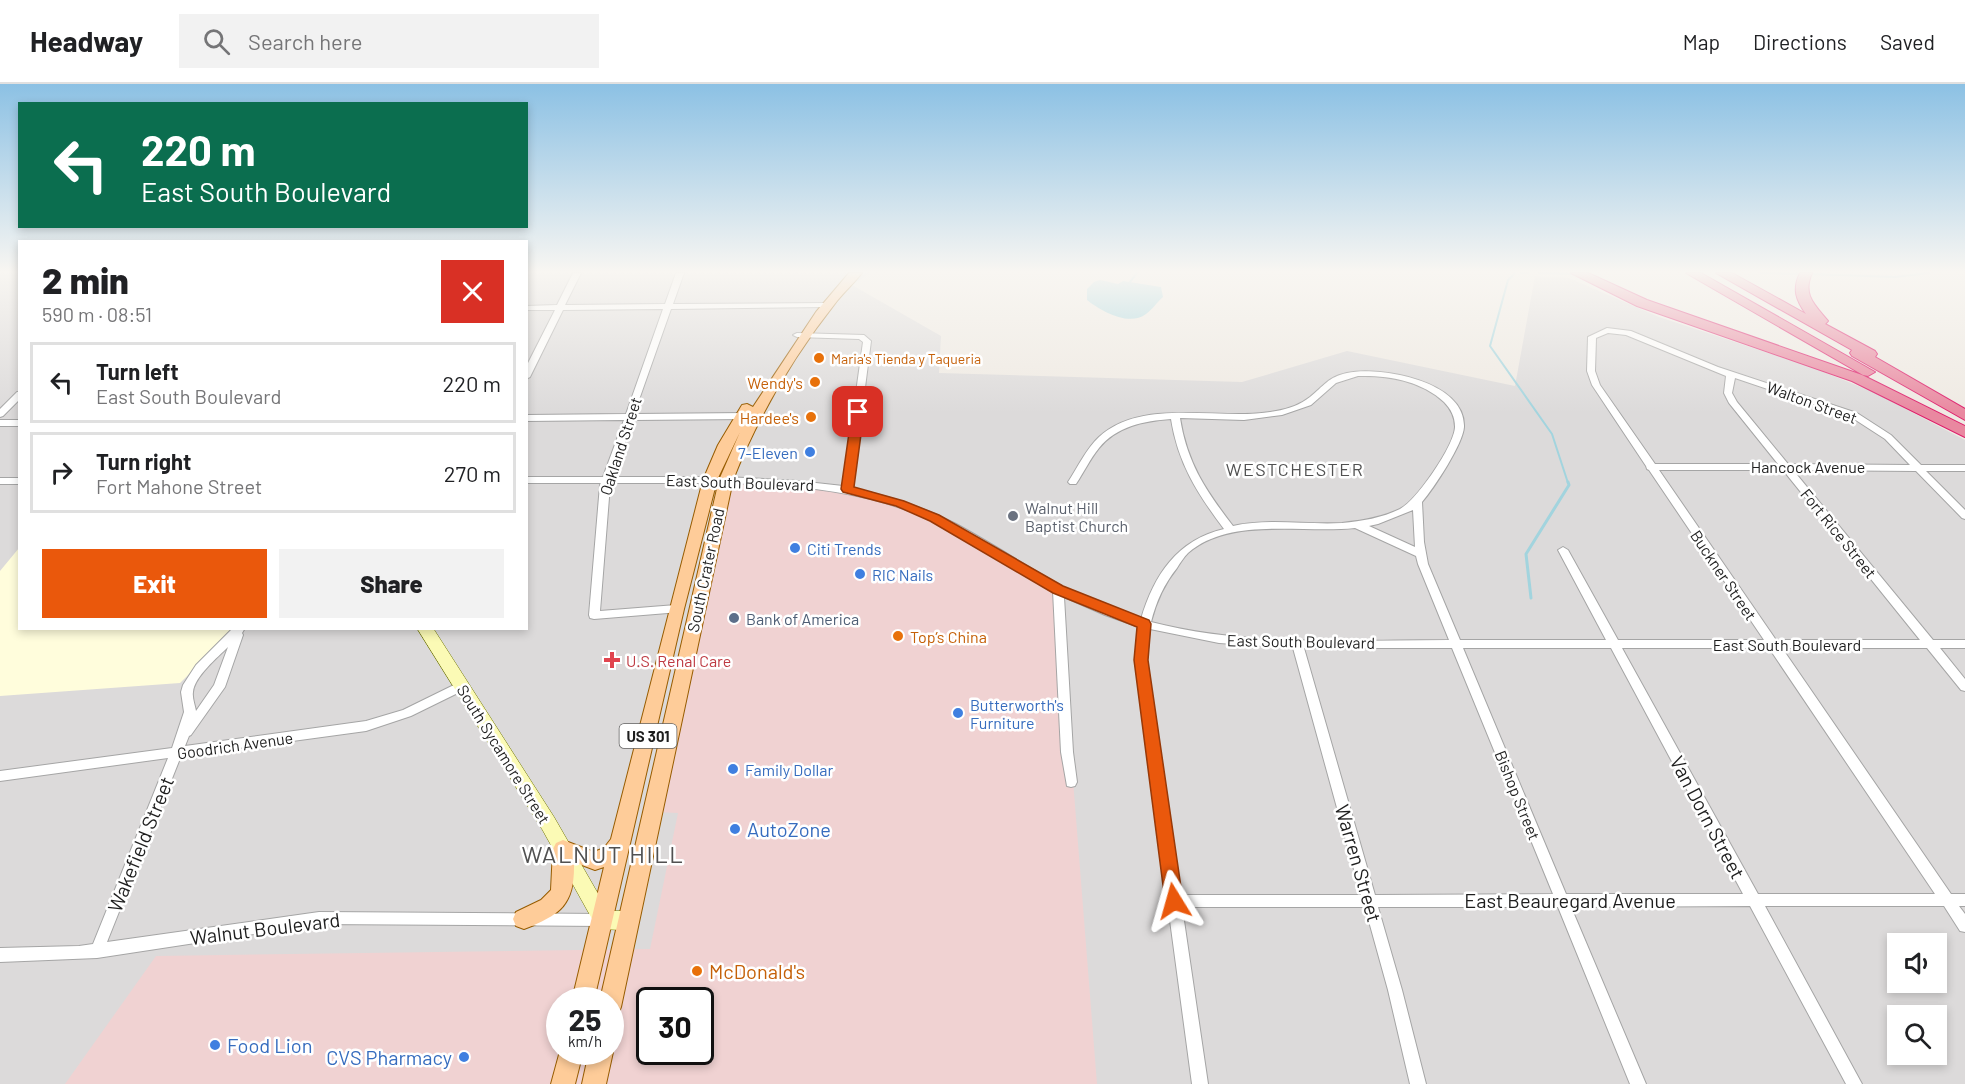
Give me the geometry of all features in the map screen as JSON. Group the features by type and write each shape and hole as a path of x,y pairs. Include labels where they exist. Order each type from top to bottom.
{"highway":[{"path":"1690,320 1857,378 1965,431"},
{"path":"1773,320 1965,431"},
{"path":"1795,320 1965,415"},
{"path":"1807,320 1965,409"},
{"path":"1821,320 1841,338"}],"main road":[{"name":"South Crater Road","path":"586,987 676,609 718,480 748,416 813,320"},
{"name":"South Crater Road","path":"614,987 718,480"},
{"name":"South Sycamore Street","path":"426,630 563,849 603,920"},
{"path":"524,919 547,910 562,895 563,849 595,861 611,854 623,839"},
{"path":"603,920 629,920"},
{"path":"563,1084 568,1065"},
{"path":"594,1084 598,1065"}],"street":[{"path":"528,373 554,320"},
{"name":"Oakland Street","path":"664,320 607,480 601,504 594,615 676,609"},
{"name":"Buckner Street","path":"1731,374 1628,333 1607,330 1592,337 1591,371 1596,386 1965,927"},
{"path":"802,335 864,338 867,342 847,489"},
{"path":"1073,482 1089,452 1110,432 1142,420 1274,414 1306,403 1333,381 1357,374 1400,377 1423,385 1444,397 1457,415 1458,435 1417,502 1395,515 1358,525 1277,525 1230,530 1200,541 1174,561 1158,587 1144,624 1141,660 1200,1084"},
{"name":"Fort Rice Street","path":"1731,374 1728,393 1733,403 1965,687"},
{"name":"Walton Street","path":"1731,374 1854,416 1888,437 1965,516"},
{"path":"0,414 18,396"},
{"path":"528,418 748,416"},
{"path":"1175,417 1179,445 1189,469 1206,500 1230,530"},
{"path":"0,423 18,423"},
{"name":"Hancock Avenue","path":"1650,468 1784,466 1965,468"},
{"name":"East South Boulevard","path":"528,480 718,480 812,483 847,489 900,504 934,518 1058,590 1144,624 1219,639 1297,644 1965,644"},
{"path":"0,481 18,481"},
{"name":"Bishop Street","path":"1417,502 1421,554 1638,1084"},
{"path":"1358,525 1421,554"},
{"name":"Van Dorn Street","path":"1563,550 1854,1084"},
{"path":"1058,590 1067,752 1071,782"},
{"name":"Wakefield Street","path":"97,951 182,738 190,712 189,685 200,668 239,630"},
{"name":"Wakefield Street","path":"182,738 219,687 240,630"},
{"name":"Warren Street","path":"1297,644 1395,990 1418,1084"},
{"name":"Goodrich Avenue","path":"0,776 378,723 407,713 462,686"},
{"name":"East Beauregard Avenue","path":"1174,901 1965,900"},
{"name":"Walnut Boulevard","path":"0,955 97,951 319,918 603,920"}],"shaded area":[{"path":"0,320 18,320 18,630 528,630 528,320 912,320 941,336 939,373 1242,382 1347,351 1515,386 1527,320 1667,320 1814,368 1873,392 1965,440 1965,1084 0,1084"},
{"path":"726,480 812,483 916,510 1058,590 1097,1084 65,1084 156,956 650,949 678,813 654,812"},
{"path":"18,549 18,630 234,630 180,683 0,696 0,571"}],"waterway":[{"path":"1497,320 1490,346 1552,434 1568,483"},
{"path":"1531,598 1526,554 1569,485 1568,482"}],"place":[{"name":"Maria's Tienda y Taqueria","path":"819,358"},
{"name":"Wendy's","path":"815,382"},
{"name":"Hardee's","path":"811,417"},
{"name":"7-Eleven","path":"810,452"},
{"name":"Walnut Hill Baptist Church","path":"1013,516"},
{"name":"Citi Trends","path":"795,548"},
{"name":"RIC Nails","path":"860,574"},
{"name":"Bank of America","path":"734,618"},
{"name":"Top’s China","path":"898,636"},
{"name":"U.S. Renal Care","path":"612,660"},
{"name":"Butterworth's Furniture","path":"958,713"},
{"name":"Family Dollar","path":"733,769"},
{"name":"AutoZone","path":"735,829"},
{"name":"McDonald's","path":"697,971"},
{"name":"Food Lion","path":"215,1045"},
{"name":"CVS Pharmacy","path":"464,1057"}],"district":[{"name":"WESTCHESTER","path":"1295,469"},
{"name":"WALNUT HILL","path":"603,853"}],"route":[{"path":"858,412 847,489 900,504 934,518 1058,590 1078,600 1144,624 1141,660 1174,901"}]}
